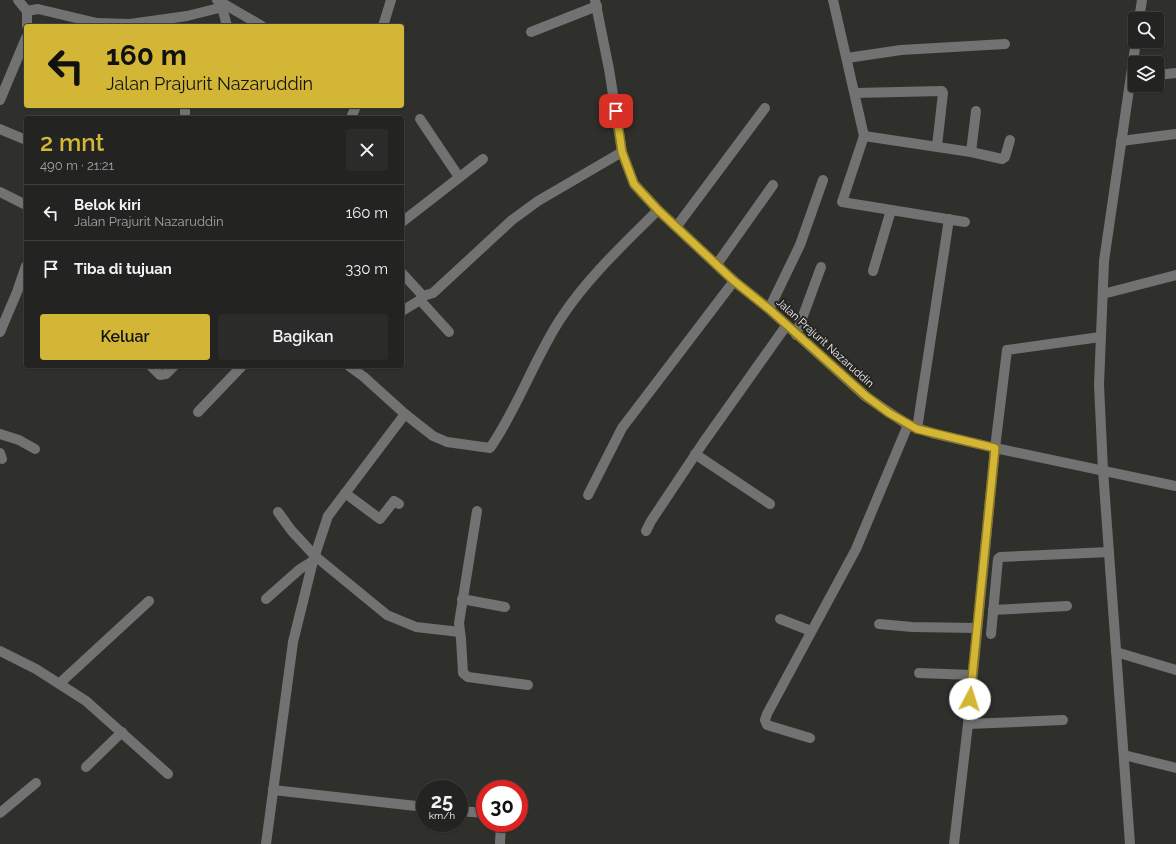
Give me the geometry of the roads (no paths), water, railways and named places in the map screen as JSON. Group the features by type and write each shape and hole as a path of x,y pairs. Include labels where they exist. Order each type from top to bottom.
{"street":[{"path":"18,0 27,11 28,24"},
{"path":"384,24 391,0"},
{"path":"833,0 864,136 842,202 964,222"},
{"path":"1140,12 1142,0"},
{"path":"531,32 596,3"},
{"name":"Jalan Prajurit Nazaruddin","path":"596,3 622,152 634,184 658,210 677,226 734,281 769,309 796,335 866,396 912,427 995,448 1176,486"},
{"path":"27,11 38,9 60,15 103,23 130,24 189,21 222,4"},
{"path":"222,4 227,24"},
{"path":"222,4 258,24"},
{"path":"0,100 24,43"},
{"path":"847,58 901,50 1005,44"},
{"path":"1164,74 1176,73"},
{"path":"855,93 942,90 943,93 937,146"},
{"path":"1130,92 1121,141 1104,262 1099,384 1103,470 1130,844"},
{"path":"677,226 765,108"},
{"path":"971,152 976,111"},
{"path":"420,119 459,177"},
{"path":"0,129 24,139"},
{"path":"1121,141 1176,134"},
{"path":"864,136 937,146 1004,159 1010,140"},
{"path":"404,310 433,293 512,220 622,152"},
{"path":"404,220 483,159"},
{"path":"769,309 800,245 823,180"},
{"path":"716,264 773,185"},
{"path":"0,192 24,204"},
{"path":"352,368 433,436 446,442 490,448 560,319 591,278 658,210"},
{"path":"873,271 891,210"},
{"path":"810,738 767,725 765,720 811,631 856,549 912,427 950,219"},
{"path":"796,335 821,267"},
{"path":"0,332 24,272"},
{"path":"1103,294 1176,275"},
{"path":"404,276 449,332"},
{"path":"588,495 622,428 734,281"},
{"path":"646,531 695,454 786,326"},
{"path":"954,844 968,724 995,448 1007,350 1100,337"},
{"path":"153,368 160,375 166,374 172,368"},
{"path":"198,412 240,368"},
{"path":"266,844 293,642 314,559 328,516 405,414"},
{"path":"0,434 19,440 35,449"},
{"path":"695,454 770,504"},
{"path":"345,493 380,519 394,501 399,504"},
{"path":"477,510 459,623 463,674 468,677 528,685"},
{"path":"278,512 314,559 388,615 416,627 460,632"},
{"path":"991,634 998,559 1000,557 1109,552"},
{"path":"266,599 300,569 314,559"},
{"path":"462,599 505,607"},
{"path":"60,683 149,601"},
{"path":"993,610 1067,606"},
{"path":"780,619 811,631"},
{"path":"879,624 912,627 977,628"},
{"path":"0,651 60,683 86,701 168,774"},
{"path":"1116,652 1176,670"},
{"path":"919,673 972,675"},
{"path":"968,724 1063,720"},
{"path":"86,767 122,732"},
{"path":"1124,755 1176,768"},
{"path":"0,812 36,783"},
{"path":"273,790 416,806"},
{"path":"500,844 501,832"}]}
